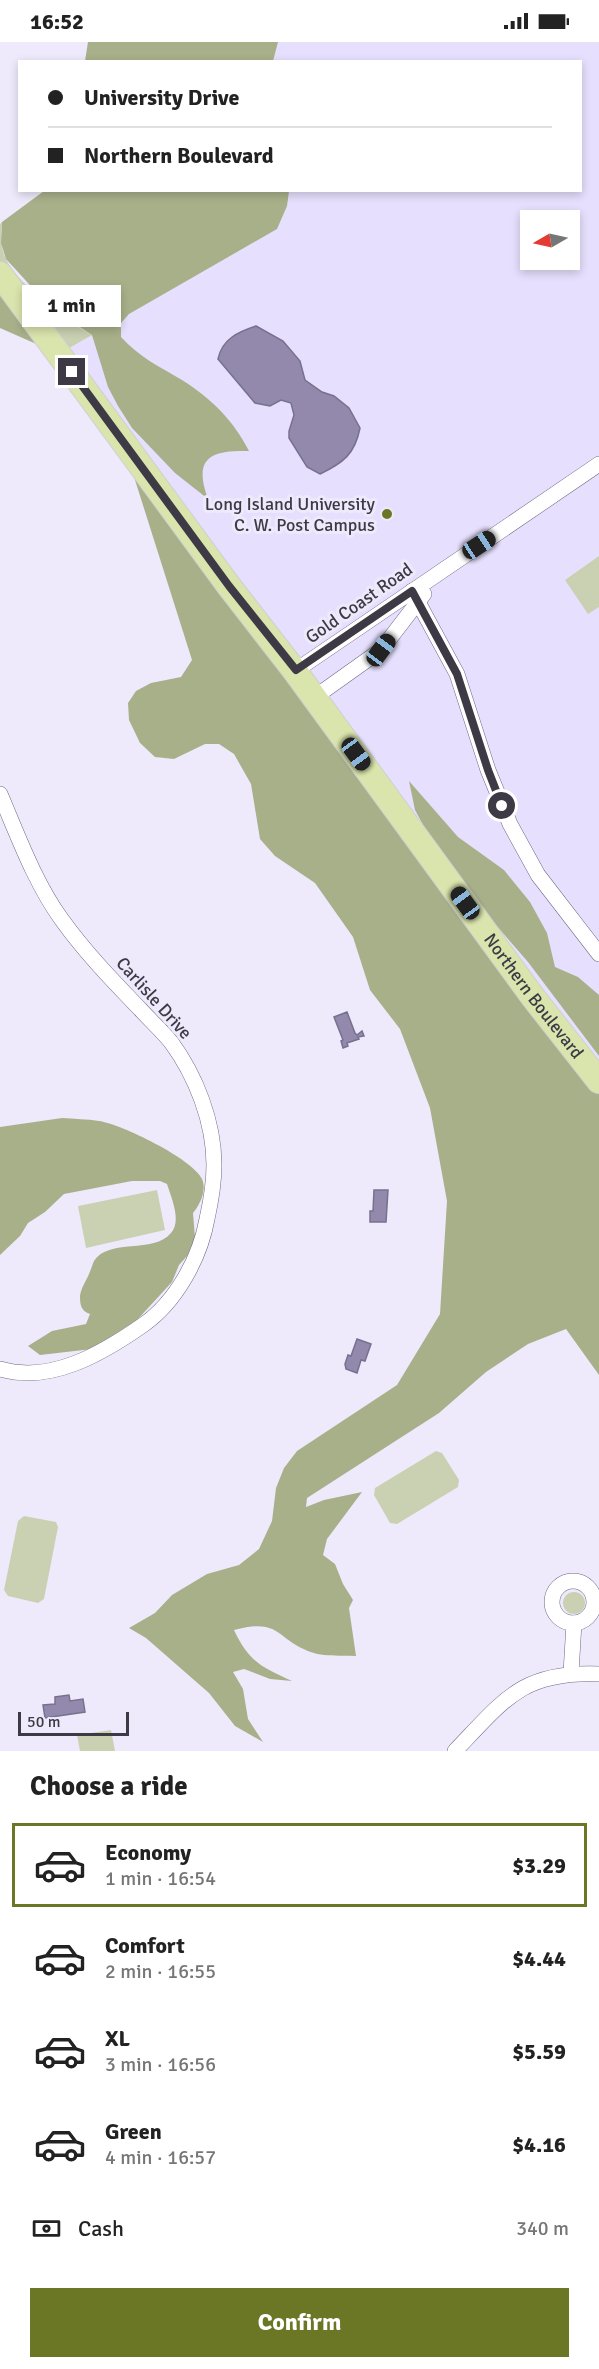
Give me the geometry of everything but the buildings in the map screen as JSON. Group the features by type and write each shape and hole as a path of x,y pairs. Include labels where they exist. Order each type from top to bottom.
{"main road":[{"name":"Northern Boulevard","path":"0,274 229,586 296,670 533,997 599,1081"}],"street":[{"name":"Gold Coast Road","path":"296,670 415,596 444,568 599,465"},
{"name":"Gold Coast Road","path":"315,698 381,650 415,596"},
{"path":"415,596 457,674 488,770 510,824 538,875 599,954"},
{"name":"Carlisle Drive","path":"0,794 40,885 60,918 87,953 170,1042 194,1079 209,1126 214,1164 212,1194 205,1231 195,1257 182,1285 146,1322 112,1347 86,1360 31,1372 10,1372 0,1369"},
{"path":"571,1673 574,1623"},
{"path":"455,1751 507,1698 533,1682 571,1673 599,1674"}],"shaded area":[{"name":"Long Island University C. W. Post Campus","path":"177,42 599,42 599,1081 59,354 277,229 257,192 582,192 582,60 187,60"},
{"path":"256,326 283,341 300,361 305,380 322,392 334,396 349,408 360,428 355,445 347,457 320,474 307,467 289,438 294,415 291,403 281,400 270,406 255,403 218,359 227,341"},
{"path":"347,1012 355,1033 357,1035 362,1031 364,1036 347,1043 348,1046 343,1048 341,1041 343,1040 334,1017"},
{"path":"374,1190 388,1190 386,1222 370,1222"},
{"path":"357,1339 371,1344 365,1361 361,1360 357,1373 346,1369 345,1364 348,1355 351,1356"},
{"path":"69,1695 70,1701 83,1699 85,1712 45,1718 43,1705 55,1704 55,1697"}],"green space":[{"path":"88,42 278,42 273,60 85,60"},
{"path":"43,192 289,192 287,206 277,229 129,314 121,323 121,337 128,344 150,361 193,387 212,403 229,420 249,451 224,452 208,459 203,474 208,499 175,473 132,428 108,387 92,335 51,308 6,259 1,243 2,222"},
{"path":"2,222 3,250 13,270 44,302 92,335 59,354 0,274 0,224"},
{"path":"0,274 59,354 0,328"},
{"path":"123,442 599,1081 599,1375 566,1329 528,1344 486,1372 439,1413 307,1498 306,1507 324,1500 362,1492 327,1539 323,1555 335,1564 353,1600 349,1608 356,1656 314,1653 292,1643 271,1628 262,1626 234,1630 251,1657 272,1672 292,1681 270,1679 244,1669 233,1672 243,1689 248,1719 263,1742 235,1726 209,1693 146,1638 129,1628 155,1613 172,1595 207,1574 239,1565 259,1549 272,1521 276,1488 284,1468 297,1451 397,1385 440,1314 447,1201 430,1108 400,1029 370,990 353,937 315,883 275,856 260,839 251,784 234,754 219,744 205,744 174,759 155,757 140,743 129,720 128,703 136,691 151,683 181,677 192,660"},
{"path":"599,556 599,607 588,614 565,580"},
{"path":"409,781 458,837 504,870 530,902 547,933 555,967 578,977 599,995 599,1056 528,962 482,909 436,849 415,810"},
{"path":"62,1118 99,1121 139,1135 185,1162 202,1179 204,1188 200,1202 193,1213 195,1238 187,1256 179,1265 172,1282 137,1320 92,1349 40,1355 28,1346 52,1331 86,1324 90,1314 82,1307 80,1299 82,1287 94,1261 101,1254 110,1250 154,1243 171,1233 176,1222 175,1209 167,1184 160,1181 132,1181 64,1194 45,1212 28,1223 20,1236 0,1255 0,1127"},
{"path":"157,1190 165,1230 86,1248 78,1206"},
{"path":"436,1451 442,1453 459,1480 458,1487 397,1524 390,1523 374,1495 375,1488"},
{"path":"24,1516 56,1522 58,1527 44,1599 38,1603 8,1596 4,1590 18,1521"},
{"path":"574,1592 582,1595 585,1603 582,1611 574,1614 566,1611 563,1603 566,1595"},
{"path":"111,1730 115,1751 80,1751 77,1735"}],"place":[{"name":"Long Island University C. W. Post Campus","path":"387,514"}],"route":[{"path":"72,372 229,586 296,670 412,591 457,674 502,806"}]}
